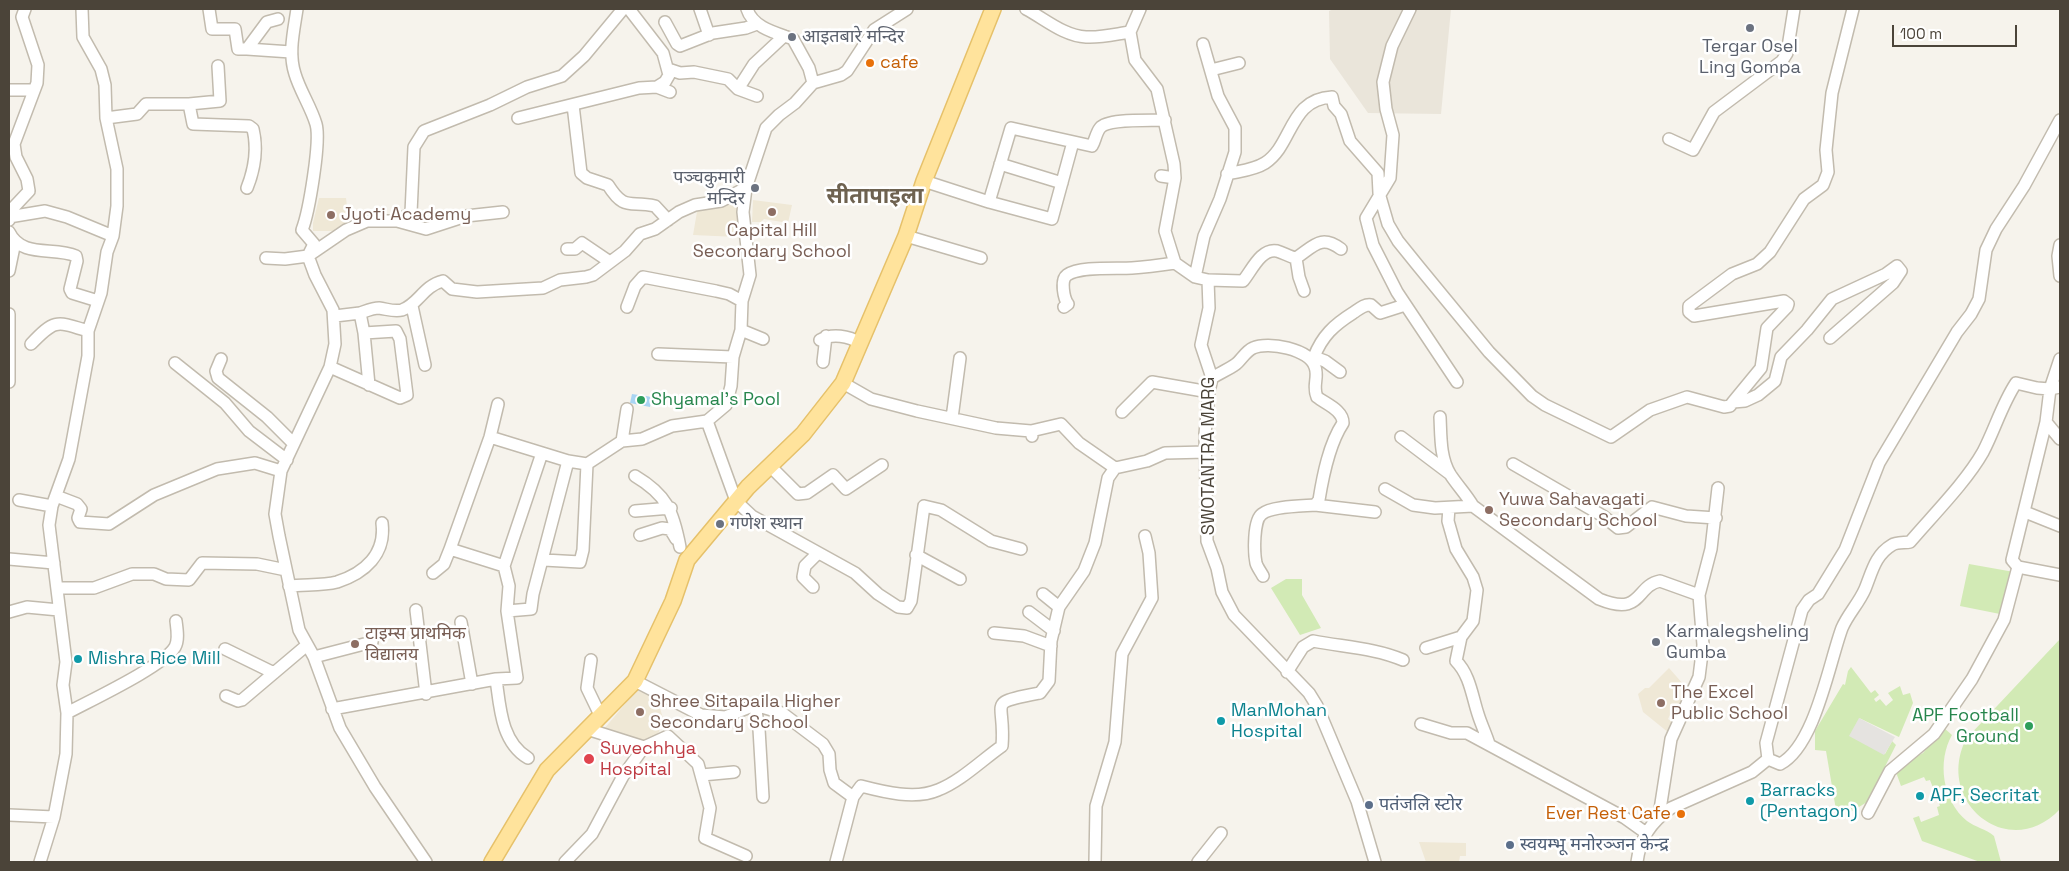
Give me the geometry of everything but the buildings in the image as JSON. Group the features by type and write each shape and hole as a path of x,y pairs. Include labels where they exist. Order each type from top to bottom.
{"main road":[{"path":"492,862 547,770 635,681 673,601 687,560 748,487 771,467 803,434 843,383 906,236 924,181 993,9"}],"street":[{"path":"9,218 13,208 29,191 27,179 14,153 14,144 34,90 38,65 22,17 25,9"},
{"path":"40,862 54,817 66,754 67,713 63,685 66,662 49,526 54,501 69,458 88,356 88,331 102,293 107,252 113,236 117,206 117,170 106,118 101,69 83,37 82,9"},
{"path":"210,9 212,29 235,29 238,48 291,52"},
{"path":"297,9 291,52 294,73 316,125 317,150 307,217 302,230 314,244 308,256"},
{"path":"398,221 410,213 414,147 424,131 490,106 527,87 562,76 584,56 623,9"},
{"path":"628,9 663,53 670,75 665,82 657,87"},
{"path":"700,9 708,35"},
{"path":"747,9 758,24 793,39 809,68 813,83"},
{"path":"490,437 568,461 587,464 622,441 642,438 672,426 707,421 726,405 731,386 733,357 741,330 742,301 750,275 744,212 746,188 766,128 779,115 795,104 813,83 841,75 847,71 874,30 907,9"},
{"path":"1026,9 1061,30 1077,36 1130,32"},
{"path":"1140,9 1130,32 1135,60 1157,89 1165,120 1175,178 1165,231 1175,263 1195,278 1243,281 1264,253 1270,251 1278,252 1296,258"},
{"path":"1410,9 1392,46 1384,70 1384,93 1393,135 1390,178 1379,193 1366,218 1373,245 1404,305 1419,328 1431,340 1457,382"},
{"path":"1670,138 1692,150 1714,112 1782,61 1787,53 1794,9"},
{"path":"1227,174 1266,162 1278,150 1298,114 1321,98 1332,97 1334,106 1341,114 1350,142 1378,174 1379,193 1388,224 1398,241 1489,352 1545,405 1611,437 1650,410 1687,397 1724,407 1730,406 1761,368 1765,356 1765,334 1767,328 1787,308 1788,304 1784,301 1703,315 1692,315 1688,310 1689,306 1732,274 1757,264 1770,252 1804,199 1823,185 1828,172 1826,150 1832,93 1853,9"},
{"path":"246,49 267,22 278,19"},
{"path":"665,22 676,44 680,46 708,35 758,24"},
{"path":"668,69 680,73 694,72 728,79 738,89 754,64 768,48 784,36"},
{"path":"1195,278 1204,236 1220,199 1235,152 1235,128 1218,96 1204,44"},
{"path":"1212,70 1239,64"},
{"path":"106,118 136,114 146,104 189,104 220,101 218,66"},
{"path":"518,118 639,88 657,87 670,92"},
{"path":"9,90 34,90"},
{"path":"189,104 193,124 249,126 253,129 255,168 247,188"},
{"path":"573,105 581,173 587,178 608,185 616,196 626,204 655,206 668,220"},
{"path":"989,202 1011,128 1092,146 1101,127 1110,123 1165,120"},
{"path":"1768,759 1766,743 1802,610 1809,600 1818,594 1845,550 1879,462 1957,332 1972,314 1979,299 1986,250 1996,229 2024,186 2060,120"},
{"path":"9,125 22,124"},
{"path":"924,181 989,202 1052,219 1073,142"},
{"path":"1000,164 1062,183"},
{"path":"1161,176 1175,178"},
{"path":"335,316 360,313 374,308 400,310 412,306 421,294 434,283 443,281 452,288 477,292 543,288 560,280 593,275 625,251 640,234 655,229 695,205 721,201 746,188"},
{"path":"9,218 45,212 82,222 113,236"},
{"path":"266,258 285,259 308,256 346,230 367,221 398,221 426,229 466,216 503,212"},
{"path":"906,236 981,258"},
{"path":"12,237 24,248 76,256 78,261 70,289 72,293 98,302"},
{"path":"9,272 12,237"},
{"path":"1296,258 1320,242 1331,241 1341,249"},
{"path":"567,249 574,249 582,243 610,262"},
{"path":"2060,245 2058,256 2060,276"},
{"path":"308,256 335,316 335,344 330,367 281,471 275,514 289,586 299,630 314,657 332,709 375,787 426,862"},
{"path":"1296,258 1299,278 1304,291"},
{"path":"1064,307 1068,304 1063,286 1067,275 1091,270 1175,263"},
{"path":"1733,402 1745,401 1758,395 1775,381 1781,357 1807,330 1832,299 1886,274 1897,266 1901,271 1893,283 1830,338"},
{"path":"626,307 635,286 643,277 729,294 742,301"},
{"name":"SWOTANTRA MARG","path":"1208,280 1209,308 1201,345 1212,378 1205,434 1207,540 1217,568 1222,592 1234,615 1286,672 1309,693 1317,706 1357,801 1375,862"},
{"path":"1312,358 1326,333 1338,322 1365,306 1371,305 1380,313 1404,305"},
{"path":"412,306 425,366"},
{"path":"360,313 369,385"},
{"path":"9,314 9,382"},
{"path":"31,344 48,327 60,323 88,331"},
{"path":"741,330 763,339"},
{"path":"330,367 400,398 407,396 400,338 396,331 364,333"},
{"path":"823,362 823,338 850,337 860,343"},
{"path":"1212,378 1235,364 1253,348 1270,346 1291,348 1312,358 1325,361 1340,372"},
{"path":"658,354 733,357"},
{"path":"952,418 960,358"},
{"path":"1312,358 1316,366 1313,385 1316,397 1340,413 1344,420 1328,459 1319,500 1315,505"},
{"path":"221,359 216,371 218,378 267,417 293,443"},
{"path":"2060,359 2055,388 2012,560 2018,567 2060,575"},
{"path":"175,363 225,403 249,431 287,460"},
{"path":"1122,412 1152,382 1209,392"},
{"path":"843,383 871,399 996,428 1031,433 1061,424 1079,443 1115,468"},
{"path":"1768,759 1780,764 1790,759 1810,726 1829,675 1842,628 1864,591 1876,559 1892,544 1910,542 1973,467 1982,452 2008,394 2016,383 2037,388 2055,388"},
{"path":"433,573 444,564 450,549 490,437 498,404"},
{"path":"622,441 627,409"},
{"path":"1440,417 1442,454 1450,474"},
{"path":"707,421 736,501 752,516 855,573 878,594 898,607 905,608 911,601 924,506 940,510 991,541 1021,549"},
{"path":"2046,422 2060,439"},
{"path":"1328,459 1345,432"},
{"path":"1401,437 1450,474 1464,490 1473,506 1599,599 1609,603 1629,604 1637,600 1655,582 1660,581 1699,595"},
{"path":"836,862 853,797 861,786 884,792 909,794 936,791 948,785 1002,746 1004,727 999,708 1002,703 1008,699 1040,693 1049,681 1051,646 1060,607 1084,572 1095,543 1108,478 1115,468 1147,461 1164,453 1206,452"},
{"path":"332,709 426,694 496,679 517,678 507,611 509,586 504,566 542,453"},
{"path":"507,611 531,609 533,594 544,560 568,461"},
{"path":"19,500 77,504 81,509 78,518 80,522 109,524 154,495 217,469 247,466 255,463 281,471"},
{"path":"544,560 580,562 588,475 587,464"},
{"path":"1513,464 1603,516 1618,528 1626,527 1652,507 1686,516 1716,518"},
{"path":"771,467 798,494 807,493 833,475 846,489 882,465"},
{"path":"635,476 654,487 671,508 680,547"},
{"path":"1659,816 1671,739 1699,677 1704,645 1699,595 1716,518 1718,488"},
{"path":"1385,489 1413,505 1449,508 1473,506"},
{"path":"1263,576 1256,563 1255,529 1261,514 1296,506 1315,505 1375,512"},
{"path":"635,512 671,508"},
{"path":"1449,508 1448,521 1456,549 1473,577 1477,590 1473,621 1461,637 1456,661 1462,666 1474,693 1478,713 1489,744"},
{"path":"2025,512 2060,526"},
{"path":"289,586 335,582 369,566 377,556 383,530 382,522"},
{"path":"640,534 662,528 670,529 687,560"},
{"path":"1095,862 1096,806 1115,742 1122,654 1152,598 1149,553 1145,536"},
{"path":"450,549 504,566"},
{"path":"813,587 803,577 805,566 818,553"},
{"path":"916,555 960,579"},
{"path":"9,559 54,563"},
{"path":"57,588 94,588 132,574 154,574 166,579 189,580 202,563 256,564 286,570"},
{"path":"1868,813 1890,771 1898,762 1917,751 1934,734 1972,679 2004,620 2018,567"},
{"path":"1043,594 1060,607"},
{"path":"9,612 28,607 59,610"},
{"path":"416,610 426,694"},
{"path":"1028,612 1054,631"},
{"path":"67,713 138,675 170,653 176,642 176,621"},
{"path":"461,622 472,684"},
{"path":"994,633 1024,636 1051,646"},
{"path":"1426,648 1461,637"},
{"path":"1286,672 1303,647 1313,641 1353,649 1377,650 1403,660"},
{"path":"314,657 372,642"},
{"path":"226,696 238,701 242,700 307,645"},
{"path":"225,649 274,673"},
{"path":"591,660 587,688 600,717"},
{"path":"496,679 503,724 510,740 528,758"},
{"path":"635,681 701,716 725,717 755,705 782,713 823,744 829,754 830,770 834,782 853,797"},
{"path":"755,705 759,729 763,797"},
{"path":"1421,724 1451,733 1467,733 1625,818 1646,833"},
{"path":"587,729 644,747"},
{"path":"565,862 592,834 623,776 644,747 668,736 698,764 702,775 710,808 705,838 746,856"},
{"path":"1637,862 1646,833 1659,816 1687,800 1752,772 1768,759"},
{"path":"702,775 734,772"},
{"path":"9,815 54,817"},
{"path":"1198,862 1221,833"}],"shaded area":[{"path":"1334,9 1451,9 1441,114 1368,113 1330,59 1329,11"},
{"name":"Jyoti Academy","path":"319,198 346,198 349,223 333,231 313,231"},
{"name":"Capital Hill Secondary School","path":"753,200 792,205 788,223 764,219 761,222 752,222"},
{"path":"726,204 740,205 737,237 693,235 698,206 711,209"},
{"name":"The Excel Public School","path":"1669,668 1691,693 1672,711 1668,719 1675,724 1669,733 1643,712 1638,694 1645,688 1649,688"},
{"name":"Shree Sitapaila Higher Secondary School","path":"640,686 659,705 663,718 659,732 642,746 604,729"},
{"path":"1859,718 1895,737 1884,755 1849,736"},
{"path":"1419,842 1466,843 1466,856 1460,856 1459,862 1426,862"}],"green space":[{"path":"1969,564 2014,572 2005,615 1960,606"},
{"path":"1286,579 1302,579 1302,595 1321,628 1300,635 1271,588"},
{"path":"2060,639 2060,809 2040,824 2020,830 2000,827 1982,818 1968,804 1960,785 1959,763 1966,739"},
{"path":"1851,667 1871,693 1875,690 1879,695 1874,699 1876,702 1880,699 1886,706 1893,700 1888,693 1900,686 1903,695 1910,693 1913,703 1899,737 1859,718 1885,754 1892,741 1896,745 1867,802 1851,812 1836,810 1826,751 1815,750 1815,731 1843,684 1845,685 1848,671"},
{"path":"1944,728 1952,735 1944,757 1944,780 1947,792 1952,803 1967,821 1994,836 2001,862 1980,862 1922,841 1913,818 1919,816 1921,822 1939,815 1937,807 1940,806 1930,780 1926,781 1924,777 1901,786 1897,775 1898,766 1923,753"}],"water":[{"name":"Shyamal's Pool","path":"632,394 652,397 650,407 630,403"}],"place":[{"name":"Tergar Osel Ling Gompa","path":"1750,28"},
{"name":"आइतबारे मन्दिर","path":"792,37"},
{"name":"cafe","path":"870,63"},
{"name":"पञ्चकुमारी मन्दिर","path":"755,188"},
{"name":"Capital Hill Secondary School","path":"772,212"},
{"name":"Jyoti Academy","path":"331,215"},
{"name":"Shyamal's Pool","path":"641,400"},
{"name":"Yuwa Sahavagati Secondary School","path":"1489,510"},
{"name":"गणेश स्थान","path":"720,524"},
{"name":"Karmalegsheling Gumba","path":"1656,642"},
{"name":"टाइम्स प्राथमिक विद्यालय","path":"355,644"},
{"name":"Mishra Rice Mill","path":"78,659"},
{"name":"The Excel Public School","path":"1661,703"},
{"name":"Shree Sitapaila Higher Secondary School","path":"640,712"},
{"name":"ManMohan Hospital","path":"1221,721"},
{"name":"APF Football Ground","path":"2029,726"},
{"name":"Suvechhya Hospital","path":"589,759"},
{"name":"APF, Secritat","path":"1920,796"},
{"name":"Barracks (Pentagon)","path":"1750,801"},
{"name":"पतंजलि स्टोर","path":"1369,805"},
{"name":"Ever Rest Cafe","path":"1681,814"},
{"name":"स्वयम्भू मनोरञ्जन केन्द्र","path":"1510,845"}],"district":[{"name":"सीतापाइला","path":"875,197"}]}
